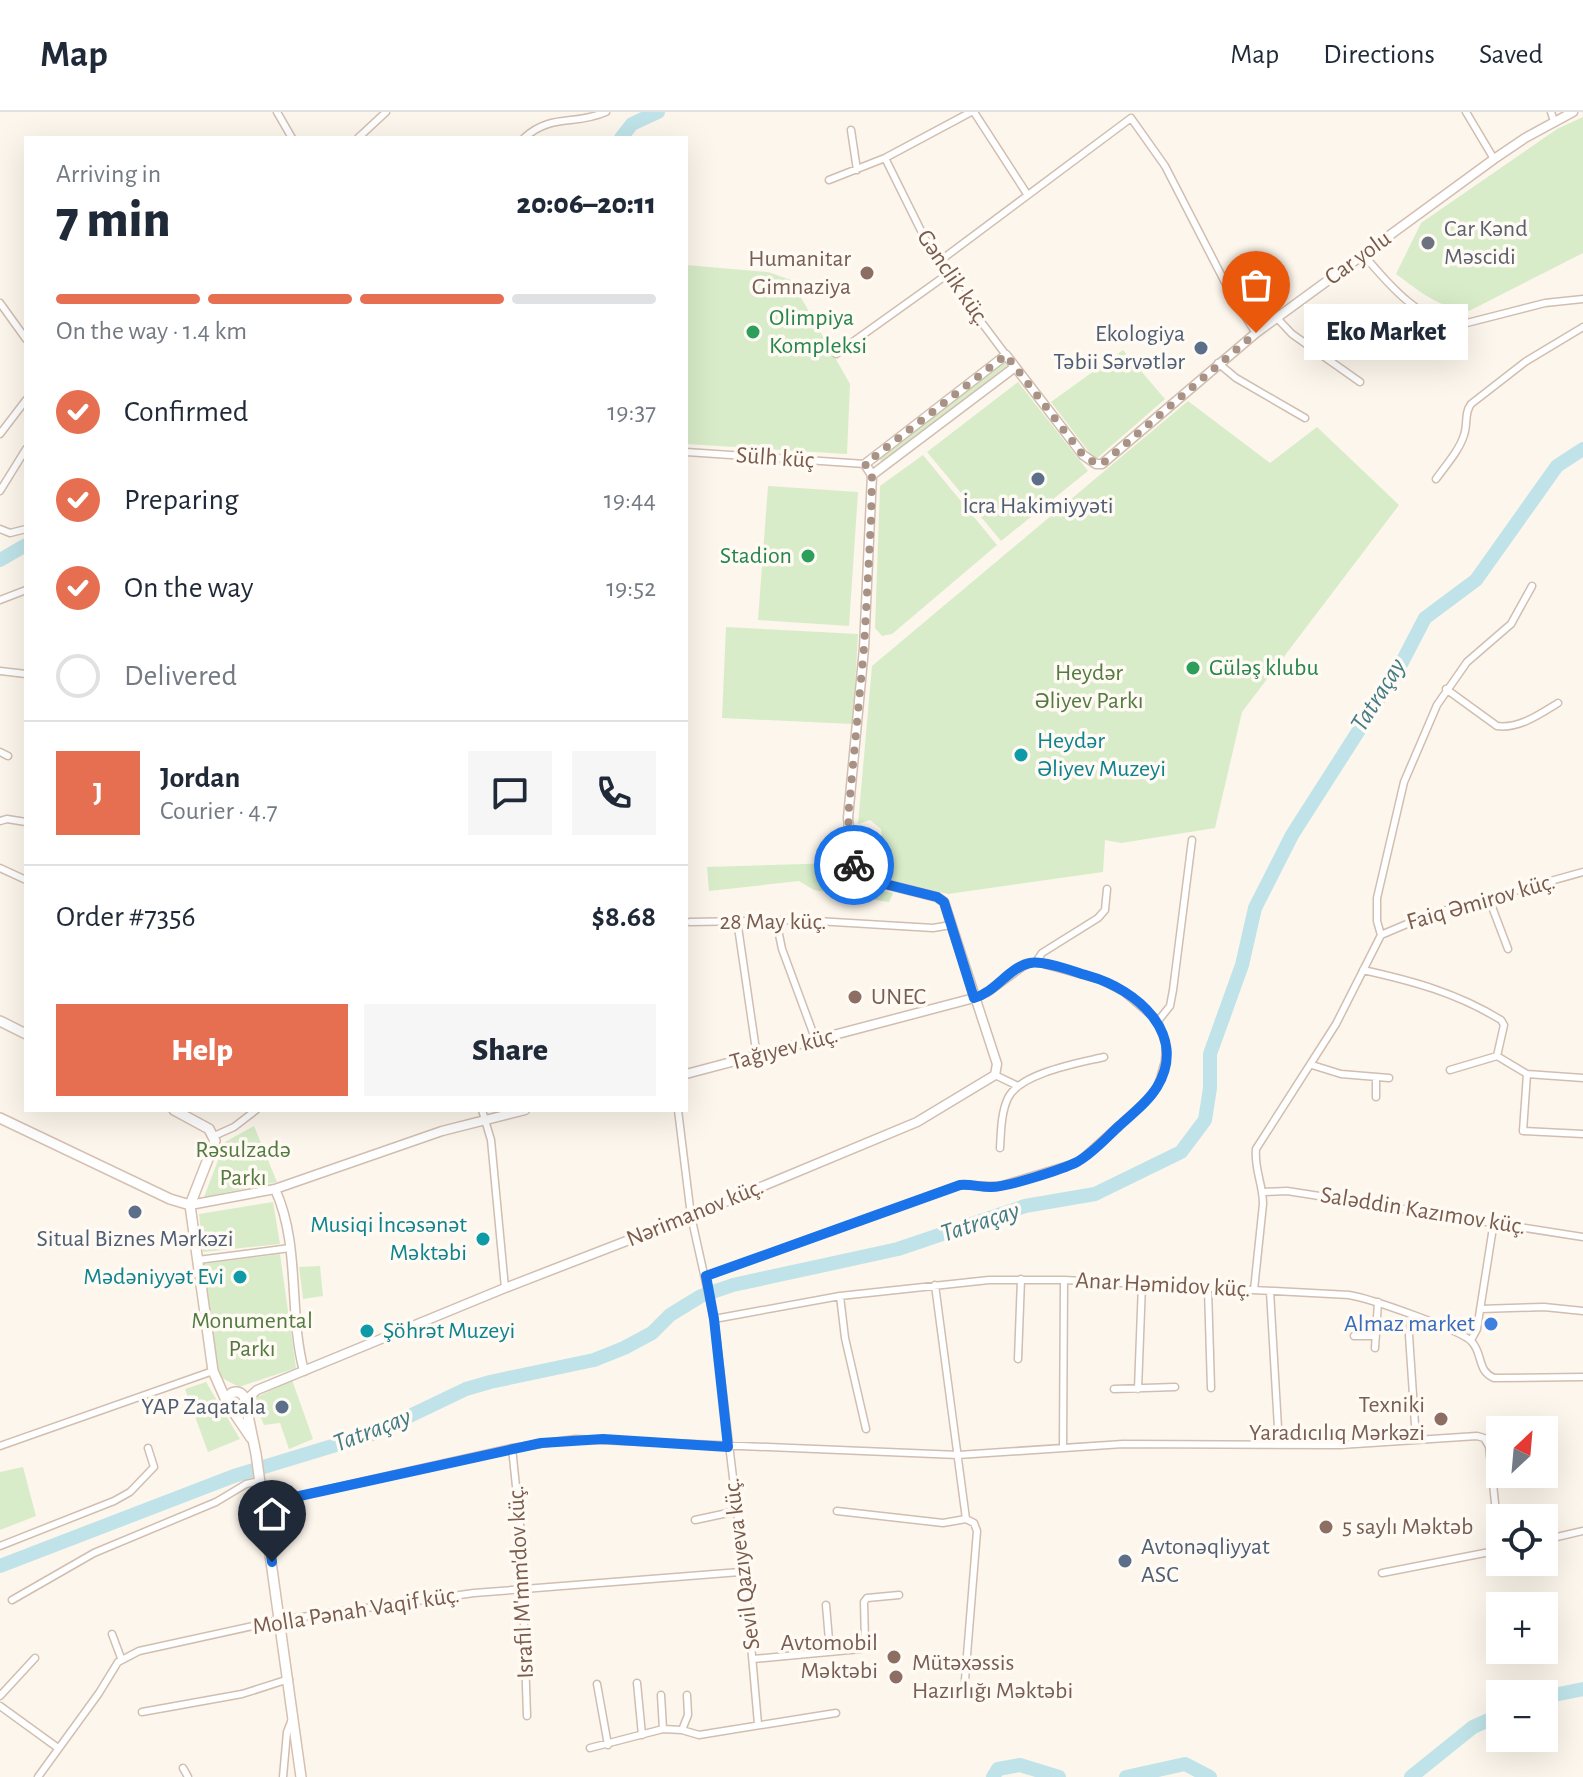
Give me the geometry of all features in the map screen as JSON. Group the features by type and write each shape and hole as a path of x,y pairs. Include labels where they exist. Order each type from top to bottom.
{"main road":[{"path":"0,1021 24,1033"},
{"path":"178,1112 199,1122 214,1136 215,1148 190,1205 215,1376 229,1406 254,1444"},
{"path":"0,1118 170,1199 190,1205"},
{"path":"215,1376 243,1396 245,1401 260,1481 301,1777"},
{"path":"229,1406 230,1395 237,1392"},
{"path":"229,1406 238,1410 245,1401"}],"street":[{"path":"277,112 291,136"},
{"path":"360,136 386,112"},
{"path":"526,136 552,121 592,118 606,112"},
{"path":"829,180 885,158 973,112 1027,194"},
{"path":"937,263 1139,112"},
{"path":"1466,112 1494,159"},
{"name":"Car yolu","path":"1096,464 1107,461 1218,363 1276,317 1553,116 1573,112"},
{"path":"1131,118 1165,166 1232,296 1256,333"},
{"path":"851,130 857,170"},
{"name":"Gənclik küç.","path":"885,158 945,276 1083,455 1096,464"},
{"path":"1363,254 1410,301 1450,325 1545,303 1583,299"},
{"path":"836,354 945,276"},
{"path":"0,303 24,336"},
{"path":"1276,317 1292,334 1360,382"},
{"path":"1436,479 1461,444 1466,410 1471,404 1525,362 1583,327"},
{"path":"1006,355 865,464 872,475 865,633 848,818 852,859 857,870 881,883 941,899 997,1064 995,1075 1018,1086"},
{"path":"1218,363 1236,378 1305,418"},
{"path":"872,475 1015,367"},
{"path":"0,434 24,403"},
{"path":"0,491 24,452"},
{"name":"Sülh küç","path":"688,452 865,464"},
{"path":"0,529 10,533 24,530"},
{"path":"1254,1290 1263,1192 1255,1167 1256,1149 1312,1065 1381,935 1377,921 1377,898 1404,782 1437,705 1467,662 1511,624 1532,586"},
{"path":"0,600 24,591"},
{"path":"0,671 24,674"},
{"path":"1446,689 1497,726 1507,728 1530,720 1558,703"},
{"path":"0,752 8,756"},
{"path":"0,821 24,822"},
{"path":"1158,1021 1170,1006 1192,840"},
{"path":"0,868 24,879"},
{"name":"Faiq Əmirov küç.","path":"1381,935 1428,915 1583,872"},
{"path":"1036,962 1042,953 1098,918 1105,910 1107,889"},
{"path":"1489,899 1508,949"},
{"path":"737,920 757,1057"},
{"path":"776,920 782,949 816,1041"},
{"name":"28 May küç.","path":"690,922 776,920 933,928 951,925"},
{"path":"678,1112 691,1216 707,1278 960,1185 999,1186 1078,1162 1158,1086 1166,1046 1158,1021 1150,1011 1109,983 1036,962 1023,966 987,993 974,998"},
{"path":"1363,970 1453,994 1501,1020 1504,1025 1497,1056"},
{"name":"Tağıyev küç.","path":"688,1074 974,998"},
{"path":"1450,1070 1497,1056 1527,1074 1583,1078"},
{"path":"1000,1148 1007,1101 1018,1086 1057,1069 1104,1057"},
{"path":"1312,1065 1341,1074 1389,1078"},
{"path":"1527,1074 1523,1131 1583,1134"},
{"name":"Nərimanov küç.","path":"245,1401 253,1392 917,1122 995,1075"},
{"path":"1376,1078 1376,1097"},
{"path":"214,1136 234,1127 253,1112"},
{"path":"190,1205 275,1189 483,1114 504,1112"},
{"path":"483,1114 491,1140 505,1288"},
{"path":"275,1189 286,1218 298,1341 304,1371"},
{"name":"Saləddin Kazımov küç.","path":"1263,1192 1287,1191 1583,1237"},
{"path":"1494,1221 1477,1329 1471,1340 1484,1371 1494,1378 1583,1377"},
{"path":"198,1260 290,1248"},
{"name":"Sevil Qazıyeva küç.","path":"707,1278 743,1561 740,1572 747,1599 758,1724"},
{"path":"1018,1359 1021,1279"},
{"name":"Anar Həmidov küç.","path":"714,1319 840,1296 935,1285 1021,1279 1064,1280 1349,1295 1378,1302 1471,1340"},
{"path":"1063,1447 1064,1280"},
{"path":"1138,1389 1142,1284"},
{"path":"935,1285 966,1519"},
{"path":"1208,1289 1211,1388"},
{"path":"1270,1291 1279,1445"},
{"path":"840,1296 845,1338 866,1429"},
{"path":"1375,1348 1378,1302"},
{"path":"1480,1309 1544,1307 1583,1311"},
{"path":"1412,1316 1409,1335 1416,1440"},
{"path":"1354,1336 1376,1336"},
{"path":"0,1446 215,1376"},
{"path":"1114,1389 1175,1387"},
{"path":"263,1504 512,1448 583,1439 958,1455 1123,1444 1340,1445 1477,1436 1484,1438 1489,1446 1495,1504"},
{"path":"0,1546 130,1492 154,1467 148,1448"},
{"name":"Israfil M'mm'dov küç.","path":"512,1448 519,1510 527,1716"},
{"path":"12,1600 94,1553 216,1502 246,1484 260,1481"},
{"path":"695,1520 737,1511"},
{"path":"837,1511 913,1521 943,1523 966,1519 974,1523 977,1531 965,1680"},
{"path":"1558,1537 1583,1531"},
{"path":"1382,1573 1486,1553"},
{"name":"Molla Pənah Vaqif küç.","path":"121,1658 139,1651 280,1620 523,1588 740,1572"},
{"path":"753,1659 861,1649 864,1646 864,1602 867,1598 899,1595"},
{"path":"826,1605 830,1652"},
{"path":"38,1777 121,1658 112,1634"},
{"path":"0,1696 35,1658"},
{"path":"142,1712 242,1694 289,1679"},
{"path":"637,1683 642,1735"},
{"path":"597,1684 608,1745"},
{"path":"661,1695 663,1729"},
{"path":"682,1730 688,1715 687,1695"},
{"path":"0,1706 58,1748"},
{"path":"590,1748 663,1729 699,1735 836,1713"},
{"path":"283,1777 288,1723 294,1716"},
{"path":"183,1768 188,1777"}],"green space":[{"path":"1583,117 1583,253 1469,311 1439,302 1396,274 1421,223 1557,129"},
{"name":"Olimpiya Kompleksi","path":"688,265 768,272 791,280 850,384 847,454 688,444"},
{"path":"1123,350 1165,399 1095,460 1051,402"},
{"path":"1004,362 1007,366 882,462 878,457"},
{"path":"1018,382 1088,471 1001,541 927,452"},
{"name":"Heydər Əliyev Parkı","path":"1188,401 1270,463 1317,427 1399,505 1242,712 1215,828 1121,843 1105,840 1103,872 948,894 895,881 878,872 873,853 883,844 881,829 870,820 858,824 872,666"},
{"path":"923,455 997,545 892,634 882,636 875,628 880,486"},
{"name":"Stadion","path":"768,486 858,492 849,626 758,620"},
{"path":"726,627 858,634 853,724 722,718"},
{"path":"839,863 845,883 893,893 889,902 814,890 799,881 709,891 707,867"},
{"name":"Rəsulzadə Parkı","path":"254,1126 277,1182 204,1197 225,1142"},
{"path":"273,1202 280,1244 203,1252 199,1214"},
{"name":"Monumental Parkı","path":"280,1254 296,1368 239,1387 222,1378 218,1371 203,1264"},
{"path":"320,1266 323,1296 303,1299 299,1267"},
{"path":"292,1380 313,1439 289,1449 280,1423 264,1425 253,1399"},
{"path":"206,1382 240,1439 208,1452 185,1389"},
{"path":"23,1467 36,1516 0,1530 0,1472"}],"waterway":[{"path":"623,136 632,124 658,112"},
{"name":"Tatraçay","path":"0,1566 234,1476 372,1434 466,1389 594,1360 652,1333 670,1315 701,1296 733,1285 898,1249 1025,1206 1095,1194 1181,1152 1205,1120 1210,1088 1210,1054 1242,965 1255,908 1292,835 1400,666 1425,618 1476,580 1557,466 1583,449"},
{"path":"0,560 24,546"},
{"path":"1558,1694 1583,1689"},
{"path":"1411,1777 1473,1727 1486,1721"},
{"path":"1126,1777 1185,1764 1210,1777"},
{"path":"993,1777 998,1769 1020,1765 1059,1777"}],"way so far":[{"path":"854,865 848,818 864,648 871,521 872,475 865,464 1006,355 1083,455 1089,461 1102,464 1256,333"}],"place":[{"name":"Car Kənd Məscidi","path":"1428,243"},
{"name":"Humanitar Gimnaziya","path":"867,273"},
{"name":"Olimpiya Kompleksi","path":"753,332"},
{"name":"Eko Market","path":"1256,333"},
{"name":"Ekologiya Təbii Sərvətlər","path":"1201,348"},
{"name":"İcra Hakimiyyəti","path":"1038,479"},
{"name":"Stadion","path":"808,556"},
{"name":"Güləş klubu","path":"1193,668"},
{"name":"Heydər Əliyev Muzeyi","path":"1021,755"},
{"name":"UNEC","path":"855,997"},
{"name":"Situal Biznes Mərkəzi","path":"135,1212"},
{"name":"Musiqi İncəsənət Məktəbi","path":"483,1239"},
{"name":"Mədəniyyət Evi","path":"240,1277"},
{"name":"Almaz market","path":"1491,1324"},
{"name":"Şöhrət Muzeyi","path":"367,1331"},
{"name":"YAP Zaqatala","path":"282,1407"},
{"name":"Texniki Yaradıcılıq Mərkəzi","path":"1441,1419"},
{"name":"5 saylı Məktəb","path":"1326,1527"},
{"name":"Avtonəqliyyat ASC","path":"1125,1561"},
{"name":"Avtomobil Məktəbi","path":"894,1657"},
{"name":"Mütəxəssis Hazırlığı Məktəbi","path":"896,1677"}],"route":[{"path":"272,1562 263,1504 541,1443 603,1439 728,1447 714,1319 706,1276 960,1185 999,1186 1078,1162 1148,1099 1158,1086 1166,1046 1158,1021 1150,1011 1116,986 1036,962 1028,963 987,993 974,998 944,902 937,897 873,881 854,865"}]}
